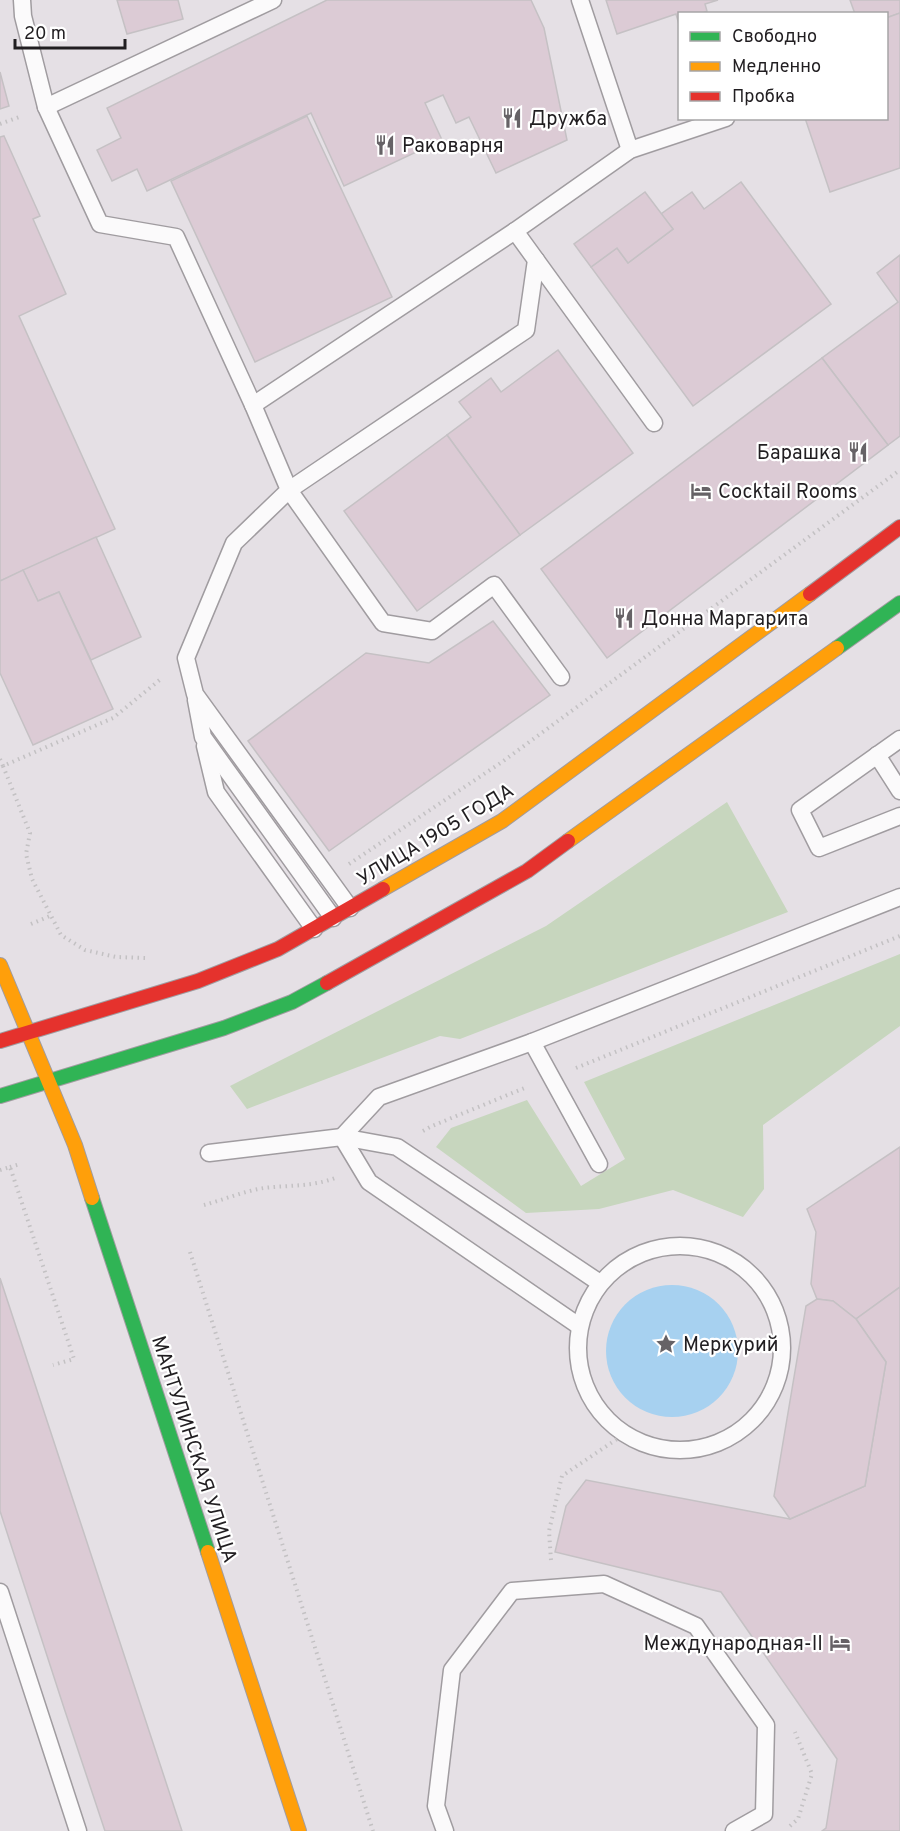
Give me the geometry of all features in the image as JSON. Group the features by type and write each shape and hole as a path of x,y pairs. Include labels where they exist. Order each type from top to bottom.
{"main road":[{"name":"УЛИЦА 1905 ГОДА","path":"0,1041 198,981 278,949 314,929 502,821 900,527"},
{"path":"0,1096 224,1028 292,1002 411,938 528,872 900,603"},
{"name":"МАНТУЛИНСКАЯ УЛИЦА","path":"0,965 75,1145 300,1831"}],"lane":[{"path":"22,0 22,16 46,107 100,224 176,237 289,490 383,623 432,631 494,585 561,677"},
{"path":"46,107 273,0"},
{"path":"580,0 630,150"},
{"path":"253,405 515,231 630,150 720,120"},
{"path":"515,231 654,423"},
{"path":"314,929 216,792 186,658 234,543 289,490 526,330 536,260"},
{"path":"195,694 350,908"},
{"path":"203,737 333,918"},
{"path":"900,739 800,810 819,848 900,816"},
{"path":"877,755 900,791"},
{"path":"342,1137 380,1097 532,1042 900,897"},
{"path":"532,1042 598,1164"},
{"path":"342,1137 369,1182 579,1326"},
{"path":"209,1153 342,1137 397,1147 600,1283"},
{"path":"659,1247 694,1247 727,1258 756,1279 775,1310 782,1347 776,1383 758,1415 730,1439 694,1450 657,1449 623,1435 594,1406 578,1367 579,1326 587,1303 600,1283 627,1260 659,1247"},
{"path":"445,1831 436,1806 452,1670 512,1591 604,1584 696,1626 766,1725 764,1814 734,1831"},
{"path":"0,1592 78,1831"}],"path":[{"path":"327,877 502,762 900,470"},
{"path":"3,766 113,718 186,658"},
{"path":"0,759 30,833 26,854 32,879 61,935 85,950 116,957 150,957"},
{"path":"31,924 50,916"},
{"path":"397,1147 432,1126 900,936"},
{"path":"116,957 120,967"},
{"path":"0,1170 20,1164"},
{"path":"10,1167 74,1359 53,1365"},
{"path":"204,1205 262,1188 298,1186 327,1181 360,1167"},
{"path":"190,1252 373,1831"},
{"path":"552,1588 549,1531 562,1476 623,1435"}],"green space":[{"path":"727,802 788,912 460,1039 440,1036 247,1109 230,1086 546,926"},
{"path":"900,954 900,1026 763,1125 764,1189 743,1217 673,1190 599,1209 526,1213 436,1147 451,1128 527,1100 581,1186 625,1159 584,1082"}],"water":[{"path":"672,1285 697,1290 719,1304 733,1326 738,1351 733,1376 719,1398 697,1412 672,1417 647,1412 625,1398 611,1376 606,1351 611,1326 625,1304 647,1290"}],"building":[{"path":"117,0 178,0 183,19 127,34"},
{"path":"327,0 531,0 544,28 567,140 496,173 469,117 456,123 443,95 425,103 442,140 344,186 311,113 147,191 137,169 112,181 97,150 121,138 107,108"},
{"path":"606,0 718,0 705,4 707,11 705,12 678,12 678,21 676,14 617,34"},
{"path":"850,0 900,0 900,13 888,17 888,12 854,12"},
{"path":"900,13 900,168 830,192 806,120 888,120 888,17"},
{"path":"0,72 9,106 0,109"},
{"path":"307,116 392,297 255,362 171,181"},
{"path":"4,136 40,216 33,219 66,294 19,316 115,529 0,581 0,137"},
{"path":"741,182 831,304 693,406 591,267 617,248 628,263 673,229 661,214 692,192 704,209"},
{"path":"645,192 673,229 628,263 617,248 591,267 574,244"},
{"path":"900,255 900,436 888,445 822,358 898,302 877,273"},
{"path":"558,350 633,453 520,535 447,435 471,417 459,402 491,378 501,392"},
{"path":"822,358 888,445 607,658 541,569"},
{"path":"447,435 520,535 417,611 344,511"},
{"path":"96,537 141,637 91,660 59,592 38,601 23,570"},
{"path":"23,570 38,601 59,592 113,709 33,745 0,673 0,581"},
{"path":"493,621 550,695 329,851 248,741 366,653 429,663"},
{"path":"900,1147 900,1287 856,1319 833,1301 817,1299 811,1284 816,1232 807,1209"},
{"path":"0,1278 182,1831 105,1831 65,1711 0,1511"},
{"path":"900,1287 900,1831 822,1831 826,1828 837,1759 721,1592 555,1552 566,1506 586,1480 790,1519 865,1486 886,1362 856,1319"},
{"path":"817,1299 833,1301 856,1319 886,1362 865,1486 790,1519 774,1496 806,1306"}],"traffic: fast":[{"path":"837,648 900,603"},
{"path":"0,1096 224,1028 292,1002 327,983"},
{"path":"92,1198 208,1552"}],"traffic: slow":[{"path":"383,889 502,821 810,594"},
{"path":"568,841 837,648"},
{"path":"0,965 75,1145 92,1198"},
{"path":"208,1552 299,1831"}],"traffic: jam":[{"path":"810,594 900,527"},
{"path":"327,983 527,871 568,841"},
{"path":"0,1041 198,981 278,949 383,889"}],"place":[{"name":"Дружба","path":"512,118"},
{"name":"Раковарня","path":"385,145"},
{"name":"Барашка","path":"858,452"},
{"name":"Cocktail Rooms","path":"701,491"},
{"name":"Донна Маргарита","path":"624,618"},
{"name":"Меркурий","path":"666,1344"},
{"name":"Международная-II","path":"840,1643"}]}
